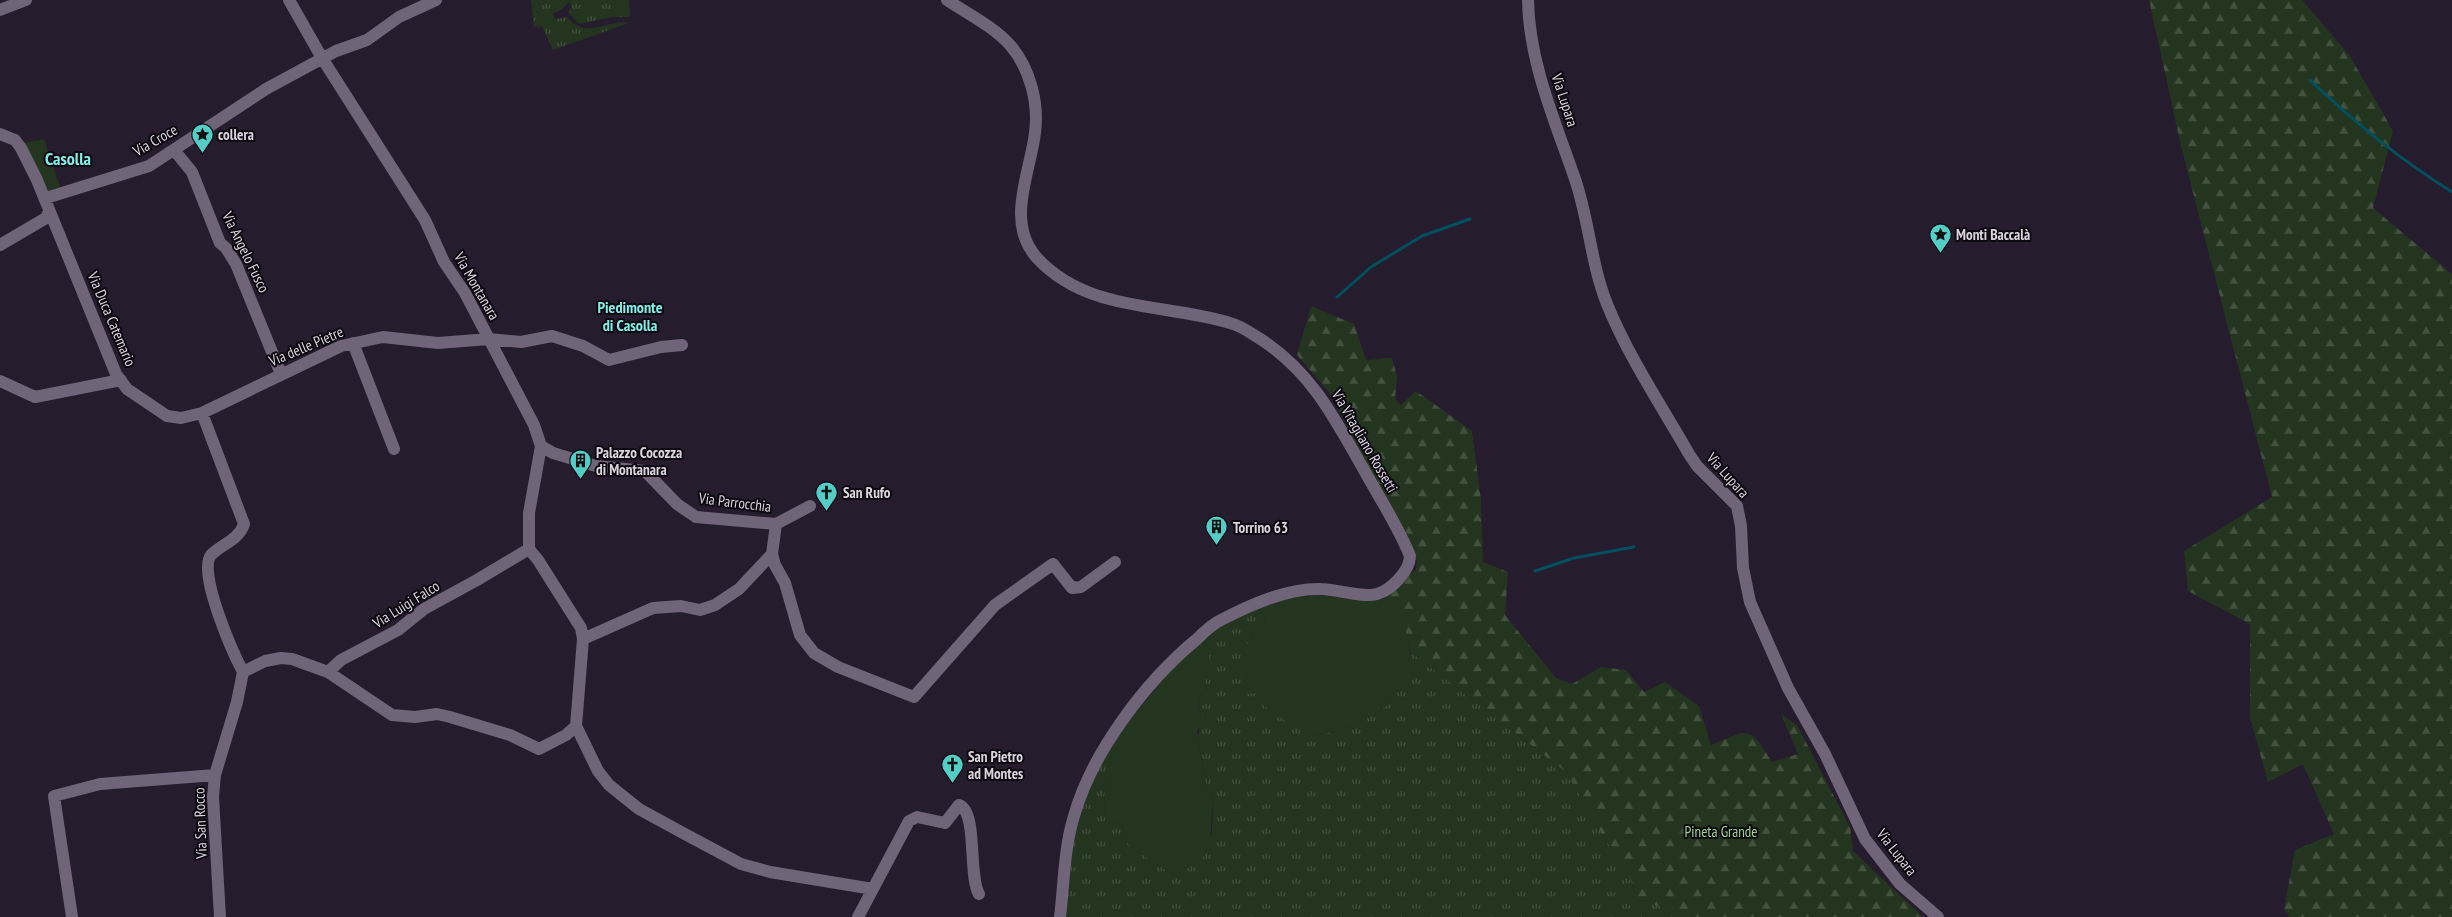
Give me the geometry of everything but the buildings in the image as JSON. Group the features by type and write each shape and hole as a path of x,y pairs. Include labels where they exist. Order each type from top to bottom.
{"street":[{"path":"0,10 26,0"},
{"name":"Via Montanara","path":"290,0 322,58 425,220 444,262 464,293 534,426 541,446"},
{"name":"Via Croce","path":"46,198 149,166 266,89 322,58 367,40 399,17 436,0"},
{"name":"Via Vitagliano Rossetti","path":"948,0 1009,44 1028,75 1036,119 1020,221 1027,242 1038,258 1066,280 1094,295 1113,302 1231,323 1252,334 1286,357 1305,375 1326,403 1396,526 1410,556 1406,569 1386,590 1378,594 1370,595 1337,590 1296,591 1247,608 1218,621 1174,658 1111,735 1082,790 1073,817 1069,840 1060,917"},
{"name":"Via Lupara","path":"1528,0 1531,38 1539,72 1579,192 1596,270 1613,317 1635,361 1689,454 1736,506 1741,526 1743,568 1750,602 1788,688 1825,754 1865,839 1900,884 1938,917"},
{"name":"Via Duca Catemario","path":"0,134 14,140 21,148 46,198 49,211 116,374 127,389 167,416 181,418 202,413"},
{"name":"Via Angelo Fusco","path":"174,150 192,172 220,243 226,248 236,264 281,374"},
{"path":"0,245 46,218 49,211"},
{"name":"Via delle Pietre","path":"202,413 341,346 383,337 438,343 489,339 521,342 552,336 583,346 609,360 661,347 682,346"},
{"path":"353,343 394,449"},
{"path":"0,381 35,397 121,380"},
{"path":"202,413 244,524 241,532 210,556 207,566 208,584 235,657 243,672 265,661 281,658 292,659 328,672 392,715 415,717 437,714 450,717 510,735 539,749 566,735 576,726"},
{"path":"541,446 529,513 529,549 581,628 583,639 576,726 598,771 609,785 639,809 742,864 770,872 873,889"},
{"name":"Via Parrocchia","path":"541,446 552,452 596,466 645,471 677,504 696,517 776,524 772,554 774,565 785,583 800,635 814,653 838,667 914,697 995,605 1053,564 1072,588 1081,587 1115,562"},
{"path":"776,524 810,506"},
{"name":"Via Luigi Falco","path":"328,672 340,660 398,630 424,609 529,549"},
{"path":"583,639 653,608 681,606 700,610 715,605 739,589 772,554"},
{"name":"Via San Rocco","path":"220,917 213,798 215,776 237,702 243,672"},
{"path":"72,917 54,796 100,784 215,776"},
{"path":"858,917 908,821 917,817 945,823 959,805 964,806 969,814 973,863 979,894"}],"green space":[{"path":"531,0 629,0 630,17 612,17 579,24 568,12 572,5 569,2 562,9 552,14 556,19 567,17 574,24 582,28 629,23 553,50 542,26 534,27"},
{"path":"2149,0 2302,0 2350,56 2393,131 2373,208 2452,274 2452,917 2290,917 2284,909 2295,850 2334,834 2303,764 2268,782 2250,717 2250,624 2188,591 2184,551 2272,497 2181,146"},
{"path":"44,139 60,187 48,192 23,143"},
{"name":"Pineta Grande","path":"1311,306 1354,324 1366,360 1392,358 1397,377 1395,399 1401,405 1416,391 1472,431 1481,500 1483,562 1508,572 1505,615 1556,678 1572,684 1601,667 1626,670 1644,692 1665,682 1699,706 1711,745 1734,736 1748,734 1758,741 1772,762 1798,754 1781,714 1797,725 1850,827 1853,851 1923,917 1693,917 1688,912 1677,916 1637,896 1623,862 1605,840 1566,772 1411,652 1402,623 1390,604 1384,599 1416,569 1417,560 1329,392 1297,355"},
{"path":"1320,595 1365,600 1384,599 1398,614 1406,632 1409,641 1412,672 1398,682 1387,705 1377,713 1342,730 1316,735 1304,733 1267,708 1260,702 1258,693 1248,694 1242,688 1245,674 1242,666 1251,636 1264,624 1266,619 1260,608 1290,598"},
{"path":"1260,608 1266,619 1264,624 1252,635 1249,642 1245,685 1258,693 1304,733 1316,735 1342,730 1377,713 1387,705 1398,682 1411,672 1411,652 1566,772 1605,840 1623,862 1637,896 1688,911 1693,917 1065,917 1075,827 1085,796 1112,744 1116,749 1106,774 1105,820 1121,823 1131,852 1138,852 1169,872 1206,852 1212,831 1213,798 1206,786 1198,738 1201,718 1198,698 1206,691 1202,644 1200,641 1218,628"},
{"path":"1200,641 1209,654 1206,691 1198,698 1201,724 1197,731 1206,786 1213,798 1210,841 1202,860 1189,868 1169,872 1138,852 1131,852 1121,823 1105,820 1106,775 1116,749 1112,744 1165,678"}],"waterway":[{"path":"2310,80 2378,140 2452,192"},
{"path":"1337,297 1371,267 1422,236 1470,219"},
{"path":"1535,571 1574,558 1634,547"}],"place":[{"name":"collera","path":"202,153"},
{"name":"Monti Baccalà","path":"1940,253"},
{"name":"Palazzo Cocozza di Montanara","path":"580,480"},
{"name":"San Rufo","path":"827,511"},
{"name":"Torrino 63","path":"1217,546"},
{"name":"San Pietro ad Montes","path":"952,784"}],"district":[{"name":"Casolla","path":"68,158"},
{"name":"Piedimonte di Casolla","path":"630,316"}]}
